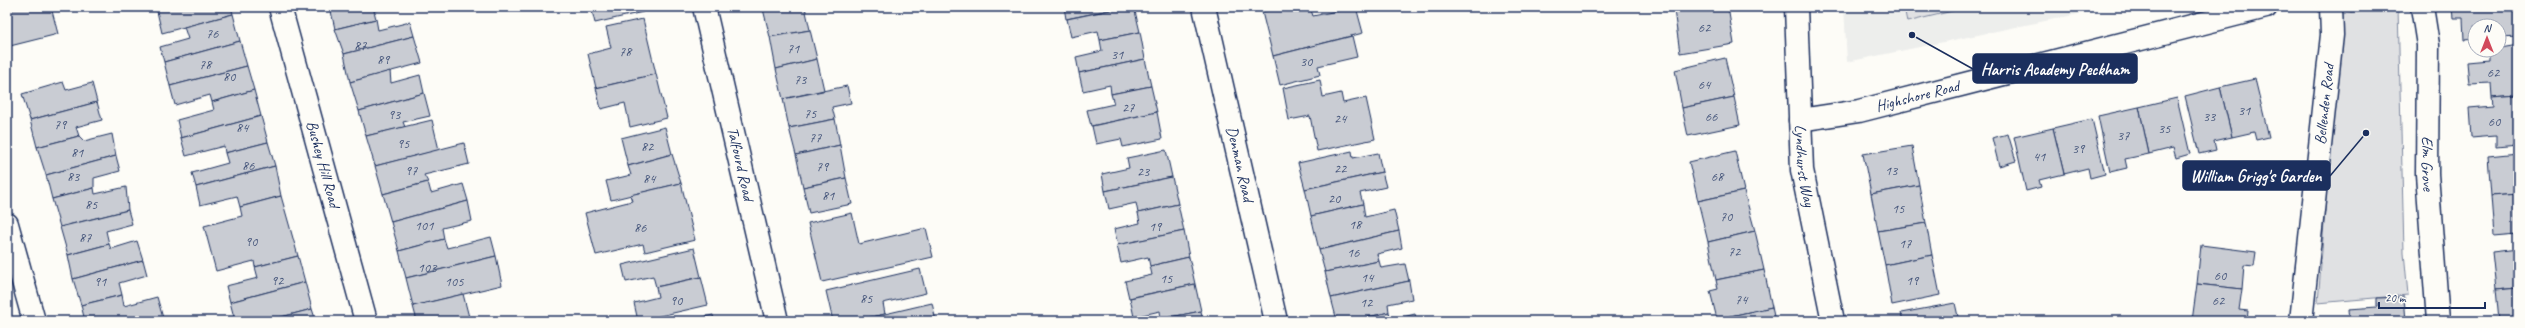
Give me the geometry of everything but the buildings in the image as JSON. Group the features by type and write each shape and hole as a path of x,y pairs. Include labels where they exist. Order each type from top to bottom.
{"street":[{"name":"Bushey Hill Road","path":"280,7 366,321"},
{"name":"Talfourd Road","path":"704,7 777,321"},
{"name":"Denman Road","path":"1204,7 1276,321"},
{"name":"Lyndhurst Way","path":"1796,7 1802,170 1833,321"},
{"name":"Highshore Road","path":"1800,120 1859,111 2266,7"},
{"name":"Bellenden Road","path":"2300,321 2332,35 2331,7"},
{"name":"Elm Grove","path":"2422,7 2428,45 2427,174 2438,321"},
{"path":"7,224 34,321"}],"shaded area":[{"path":"1844,7 2112,7 1847,62"},
{"path":"1904,7 1969,7 1907,22"},
{"path":"2398,7 2404,252 2408,295 2318,303 2340,14"}],"place":[{"name":"Harris Academy Peckham","path":"1912,35"},
{"name":"William Grigg's Garden","path":"2366,133"}]}
